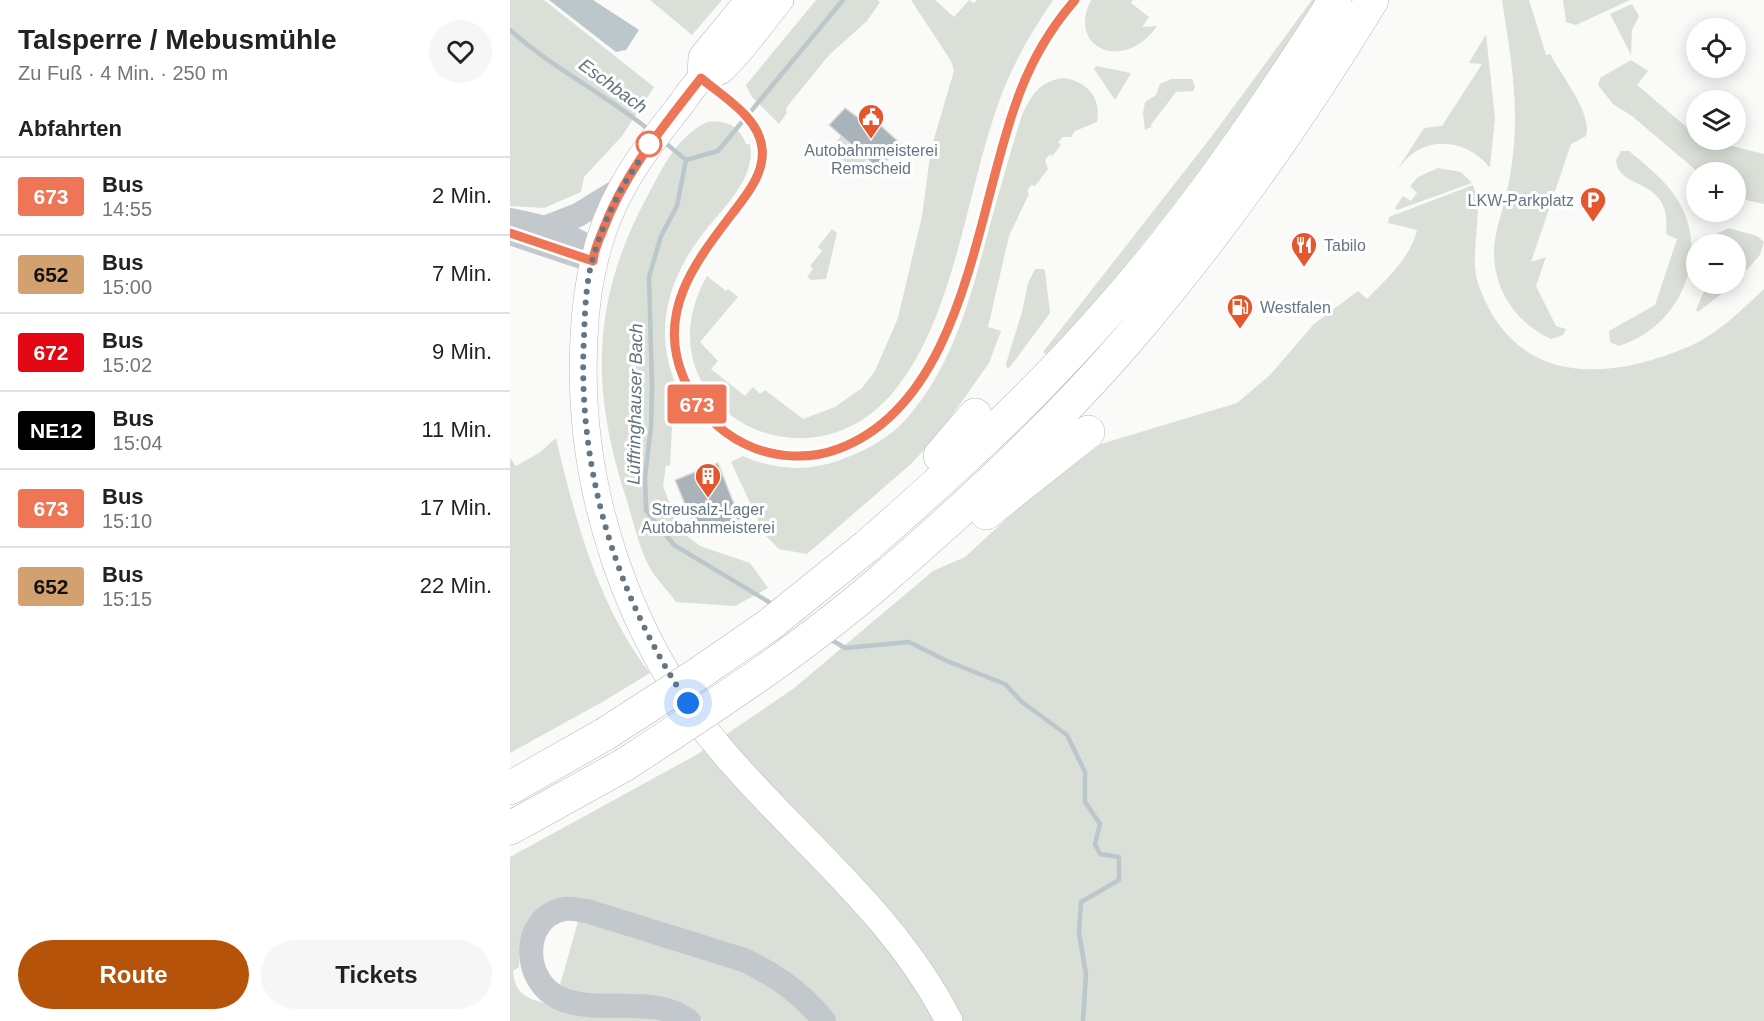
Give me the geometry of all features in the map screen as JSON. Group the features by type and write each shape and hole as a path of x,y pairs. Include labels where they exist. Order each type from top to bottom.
{"highway":[{"path":"510,788 605,734 769,625 867,546 957,466 1028,398 1113,306 1216,177 1279,88 1335,0"},
{"path":"510,828 624,765 719,704 859,601 980,493 1054,420 1125,344 1182,274 1305,108 1372,0"},
{"path":"867,546 878,513 933,463 975,415"},
{"path":"892,571 930,560 1088,432"}],"main road":[{"path":"701,78 702,57 749,0"},
{"path":"780,0 720,71 701,78 650,143 622,188 594,256 585,313 583,361 588,445 606,533 634,609 663,665 713,740 766,799 879,915 918,968 949,1021"}],"street":[{"path":"547,227 578,215 622,188"},
{"path":"510,220 547,227 573,237 594,256"},
{"path":"510,233 594,256"},
{"path":"689,1021 660,1010 580,1003 559,998 542,987 534,973 530,955 532,940 538,928 549,916 565,909 587,910 744,960 797,991 824,1021"}],"shaded area":[{"path":"510,0 544,0 654,87 622,136 584,177 581,192 544,208 510,206"},
{"path":"549,0 593,0 639,30 626,50 616,52"},
{"path":"650,0 722,0 692,35"},
{"path":"816,0 877,0 880,2 867,21 829,55 786,108 787,113 779,124 752,97 746,85"},
{"path":"911,0 935,0 954,17 969,0 974,3 977,0 1053,0 1024,46 1001,96 989,131 946,288 933,325 916,360 895,390 858,422 817,437 777,436 740,422 711,396 694,362 691,321 707,276 738,297 700,342 718,361 711,369 745,396 753,387 760,394 765,390 803,419 835,407 862,388 875,371 898,318 922,216 931,149 954,71 951,61"},
{"path":"1091,0 1133,0 1131,3 1149,17 1142,27 1157,26 1144,40 1130,49 1115,51 1103,49 1092,42 1086,31 1085,17"},
{"path":"1312,0 1315,0 1254,94 1189,184 1084,313 1047,355 1043,352 1212,136"},
{"path":"1502,0 1529,0 1546,55 1550,54 1575,95 1587,127 1586,136 1571,144 1531,262 1546,257 1536,286 1556,326 1566,329 1563,335 1551,339 1539,333 1518,315 1503,293 1495,267 1495,238 1510,176 1515,127 1509,44"},
{"path":"1563,0 1630,0 1576,25 1566,22"},
{"path":"1632,4 1639,16 1632,30 1631,55 1610,14"},
{"path":"1486,34 1495,118 1490,166 1465,148 1435,144 1411,155 1393,176 1424,128 1442,126 1482,64 1469,63"},
{"path":"1631,60 1648,71 1637,85 1686,127 1686,150 1746,150 1764,154 1764,204 1746,200 1746,162 1686,162 1632,116 1613,104 1598,85 1600,78"},
{"path":"1096,66 1131,73 1115,100 1094,69"},
{"path":"1062,78 1078,82 1090,92 1097,105 1097,122 1075,131 1071,137 1063,137 1058,142 1061,145 1052,156 1050,154 1045,160 1048,169 1035,186 1031,185 1027,191 1029,194 1009,236 988,327 1001,331 989,363 938,435 911,464 807,554 779,549 765,535 731,462 743,456 778,467 803,468 828,464 877,443 908,417 939,372 962,321 1024,110 1041,87"},
{"path":"1171,79 1192,79 1195,87 1193,91 1176,92 1150,126 1153,126 1145,130 1143,113 1145,102 1156,95 1160,84"},
{"path":"707,122 725,123 735,128 746,144 750,144 751,156 749,167 738,189 692,249 679,272 670,295 665,341 669,365 691,414 672,427 670,466 666,465 663,486 680,531 700,546 750,563 768,588 735,606 676,602 653,573 644,557 615,460 602,383 602,345 607,308 615,271 629,234 672,153 696,128"},
{"path":"841,136 867,159 856,171 830,149"},
{"path":"1621,151 1629,151 1657,175 1680,204 1689,234 1686,234 1686,278 1672,308 1658,324 1640,337 1619,346 1610,342 1609,331 1655,305 1677,239 1666,234 1666,215 1661,202 1654,193 1626,177 1619,170 1616,160"},
{"path":"1438,168 1461,172 1472,183 1397,210 1395,208 1403,196 1411,201 1417,193 1410,186 1418,177"},
{"path":"1473,185 1478,210 1475,263 1480,289 1496,320 1516,343 1540,359 1567,367 1595,369 1626,366 1657,358 1688,347 1709,336 1764,289 1764,1021 703,1021 684,1008 572,993 560,985 579,918 528,924 520,942 519,967 513,971 519,990 528,997 547,1004 666,1021 510,1021 510,857 696,755 793,689 933,571 965,557 1027,500 1101,444 1237,403 1270,375 1314,324 1358,291 1367,299 1397,268 1409,250 1417,230 1388,223 1389,217"},
{"path":"1729,228 1757,236 1764,242 1760,255 1746,271 1746,234 1718,233"},
{"path":"832,229 837,233 826,279 811,280 807,277 813,269 810,266 822,251 818,247"},
{"path":"1035,269 1045,271 1050,313 1007,369 1006,364 1022,312 1028,283"},
{"path":"1703,294 1721,294 1698,312 1696,310"},
{"path":"556,438 580,530 602,591 632,647 650,673 510,753 510,458 516,466 539,453"}],"building":[{"name":"Autobahnmeisterei Remscheid","path":"845,108 875,130 879,124 901,144 879,169 829,125"},
{"name":"Streusalz-Lager Autobahnmeisterei","path":"718,463 740,519 698,536 675,480"}],"waterway":[{"name":"Eschbach","path":"663,141 686,160 718,151 843,0"},
{"name":"Eschbach","path":"510,30 543,57 649,130"},
{"name":"Lüffringhauser Bach","path":"686,160 677,206 661,236 649,277 652,385 651,427 645,477 646,510 674,545 774,605"},
{"name":"Lüffringhauser Bach","path":"830,639 845,648 909,642 947,661 1005,684 1022,702 1067,735 1085,772 1085,802 1100,824 1095,844 1100,854 1119,857 1119,880 1081,902 1079,933 1086,974 1083,1021"}],"bus line":[{"name":"673","path":"510,233 593,261 609,214 622,188 650,143 701,78 752,121 762,146 762,155 761,166 749,192 697,260 681,294 676,315 675,334 683,376 705,415 722,430 749,446 789,456 831,452 845,447 876,430 897,411 918,386 931,365 944,339 956,306 1008,124 1020,92 1046,40 1075,0"}],"place":[{"name":"Autobahnmeisterei Remscheid","path":"871,140"},
{"name":"LKW-Parkplatz","path":"1593,223"},
{"name":"Tabilo","path":"1304,268"},
{"name":"Westfalen","path":"1240,330"},
{"name":"Streusalz-Lager Autobahnmeisterei","path":"708,499"}],"route":[{"path":"649,144 609,214 593,257 585,313 583,389 592,471 606,533 634,609 663,665 688,703"}]}
